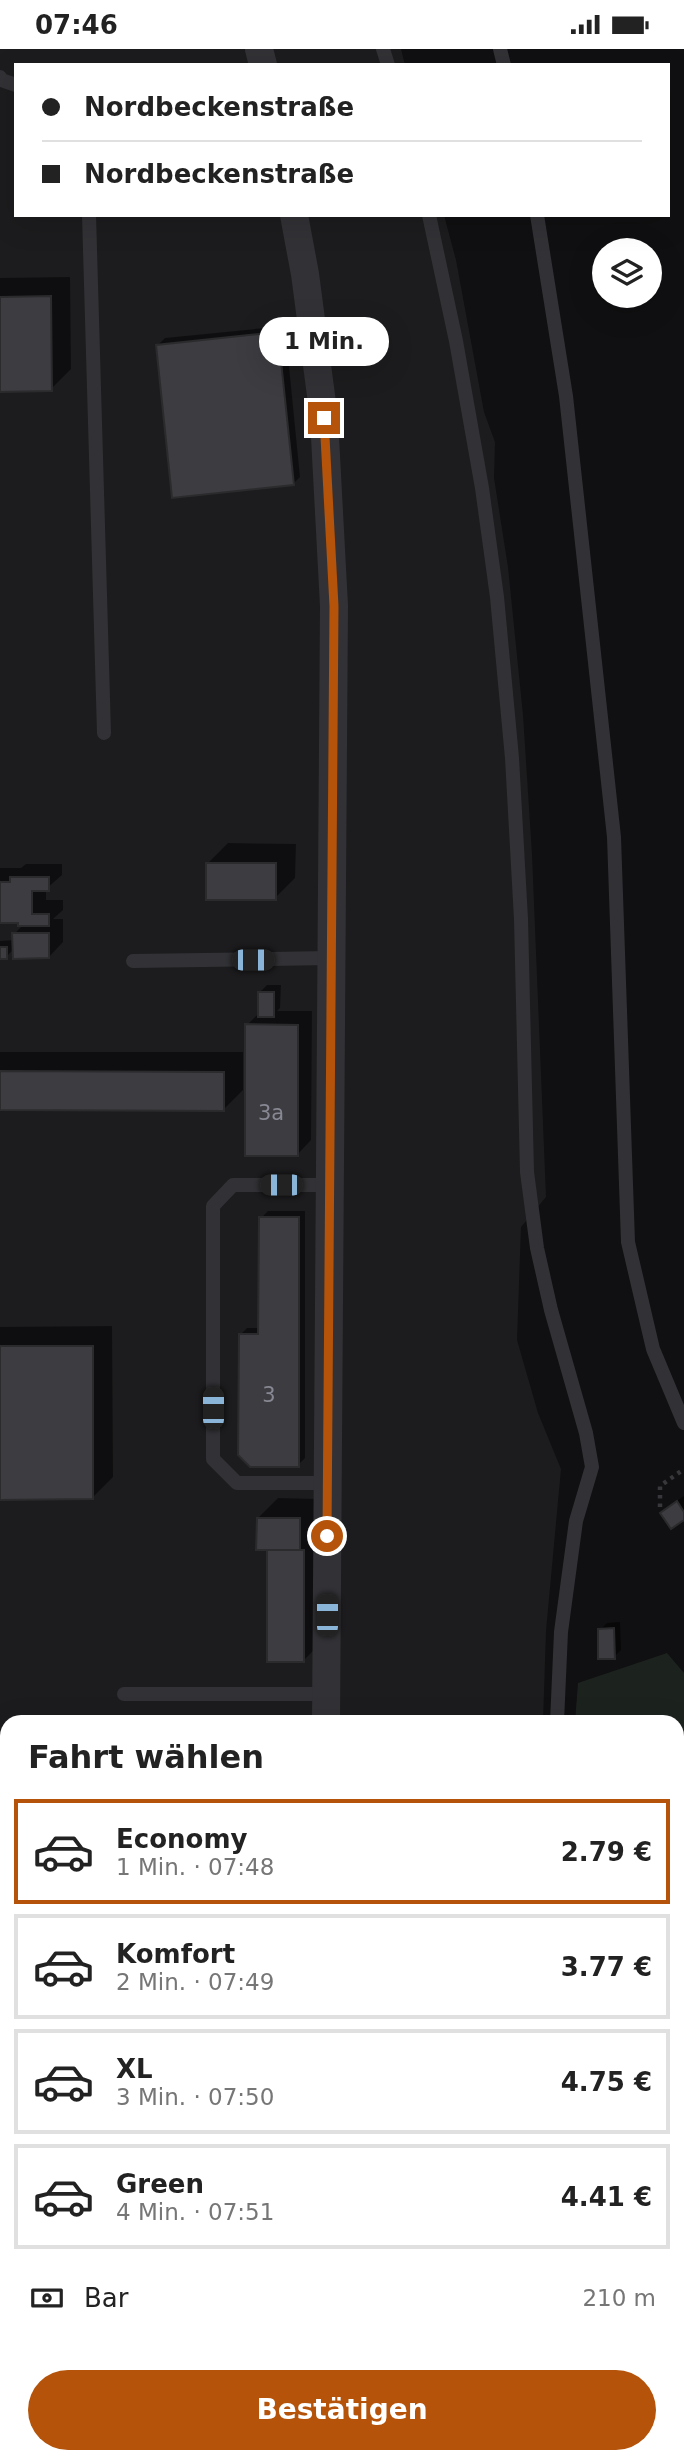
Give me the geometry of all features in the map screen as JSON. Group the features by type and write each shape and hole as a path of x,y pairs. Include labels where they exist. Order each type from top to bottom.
{"street":[{"path":"293,217 324,418 334,606 326,1715"}],"lane":[{"path":"89,217 104,733"},
{"path":"429,217 482,488 497,597 512,758 521,919 527,1172 535,1235 551,1310 586,1433 592,1467 574,1534 561,1632 557,1715"},
{"path":"537,217 566,396 614,837 628,1242 653,1349 684,1423"},
{"path":"132,961 330,958"},
{"path":"327,1483 237,1483 213,1459 213,1206 233,1185 329,1185"},
{"path":"124,1694 326,1694"}],"path":[{"path":"660,1507 660,1486 684,1469"}],"shaded area":[{"path":"0,49 401,49 404,63 14,63 14,217 445,217 456,260 484,412 495,442 494,478 508,567 523,715 532,854 546,1197 521,1227 517,1340 538,1413 561,1469 546,1631 543,1715 0,1715"},
{"path":"667,1653 684,1673 684,1715 576,1715 578,1683"}],"building":[{"path":"51,296 52,391 0,392 0,297"},
{"path":"278,332 294,485 172,498 156,345"},
{"path":"206,863 276,863 276,900 206,900"},
{"path":"10,877 49,877 49,891 32,891 32,914 49,914 49,926 0,923 0,882 10,882"},
{"path":"12,933 49,933 49,958 13,959"},
{"path":"0,947 7,947 7,959 0,959"},
{"path":"258,992 274,992 274,1017 258,1017"},
{"path":"245,1024 298,1025 298,1156 245,1156"},
{"path":"0,1071 224,1072 224,1111 0,1110"},
{"path":"259,1217 299,1217 299,1467 250,1467 238,1455 239,1334 258,1334"},
{"path":"0,1346 93,1346 93,1499 0,1500"},
{"path":"677,1501 684,1512 684,1520 671,1529 660,1513"},
{"path":"257,1518 300,1518 300,1550 256,1550"},
{"path":"267,1550 304,1550 304,1662 267,1662"},
{"path":"614,1628 615,1659 598,1659 598,1629"}],"route":[{"path":"324,418 334,606 327,1536"}]}
